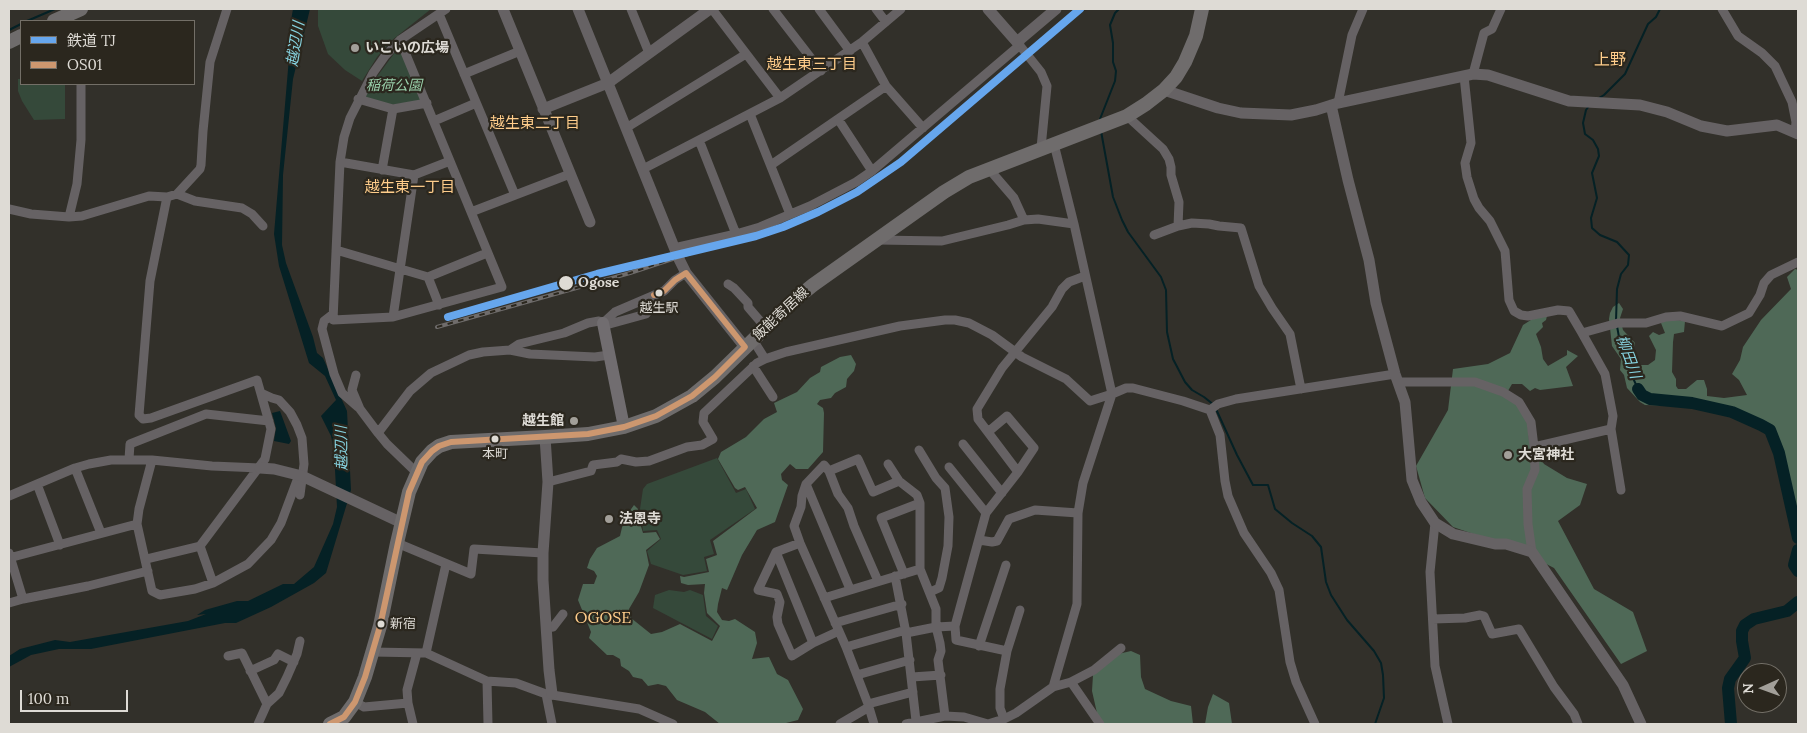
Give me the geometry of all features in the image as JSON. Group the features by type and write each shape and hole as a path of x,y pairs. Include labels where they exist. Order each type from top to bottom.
{"main road":[{"name":"飯能寄居線","path":"330,724 346,720 355,702 380,626 409,492 416,472 432,451 445,444 588,434 624,427 656,416 692,396 715,377 749,343 813,285 944,192 969,177 1126,116 1146,104 1164,90 1176,77 1188,57 1196,36 1202,9"},
{"path":"57,20 78,14"},
{"path":"603,326 624,427"}],"street":[{"path":"9,209 31,214 69,217 82,216 148,196 167,198 177,194 200,169 210,62 227,9"},
{"path":"503,9 590,222"},
{"path":"578,9 674,248 686,273 749,343 766,359"},
{"path":"631,9 649,53"},
{"path":"543,109 608,83 711,9 780,98"},
{"path":"819,9 850,51"},
{"path":"876,9 886,22"},
{"path":"643,170 780,98 850,51 901,9"},
{"path":"988,9 1041,72 1048,86 1048,146 1074,224 1112,394 1083,483 1078,513 1077,604 1053,687"},
{"path":"674,248 736,234 790,214 856,182 923,128 1056,9"},
{"path":"1362,9 1352,35 1335,104 1348,180 1369,260 1376,303 1396,378 1405,402 1412,480 1422,506 1435,523 1453,534 1495,544 1506,544 1532,552"},
{"path":"1501,9 1492,29 1484,33 1468,75 1470,142 1465,164 1468,177 1474,198 1479,208 1490,220 1505,251 1509,300 1514,311 1528,316 1558,310 1569,311 1605,374 1613,416 1610,429 1621,490"},
{"path":"1164,90 1218,108 1242,113 1291,115 1468,75 1488,75 1569,101 1640,105 1667,112 1701,126 1727,131 1777,125 1797,133 1792,102 1775,66 1762,53 1738,36 1722,9"},
{"path":"779,10 821,71"},
{"path":"400,40 502,288 393,317 333,320 340,162 344,137 350,118 373,72 385,56 400,40 442,11 464,74 515,195"},
{"path":"862,42 886,86 923,128"},
{"path":"464,74 520,51"},
{"path":"626,128 746,54"},
{"path":"69,217 77,184 81,140 81,85"},
{"path":"771,165 886,86"},
{"path":"358,99 393,109 427,103"},
{"path":"434,121 476,103"},
{"path":"382,170 393,109"},
{"path":"750,114 790,214"},
{"path":"1126,116 1163,149 1169,159 1171,175 1179,202 1178,226"},
{"path":"838,119 872,171"},
{"path":"699,140 736,234"},
{"path":"340,162 414,175 450,161"},
{"path":"989,169 1014,198 1024,220"},
{"path":"471,212 570,174"},
{"path":"393,317 414,175"},
{"path":"177,194 195,201 242,208 252,214 263,226"},
{"path":"146,558 200,546 260,468 265,459 272,430 256,380 151,418 143,419 138,415 150,281 167,198"},
{"path":"877,240 942,241 1024,220 1038,219 1074,224"},
{"path":"1154,235 1192,223 1241,228 1259,286 1290,334 1300,389"},
{"path":"336,250 428,277 487,253"},
{"path":"1582,333 1618,322 1646,323 1666,317 1680,316 1722,326 1749,313 1760,295 1764,284 1772,274 1798,262"},
{"path":"603,326 615,312 664,291 675,280 686,273"},
{"path":"1018,472 978,419 977,409 989,387 1052,308 1062,289 1070,282 1085,276"},
{"path":"428,277 439,305"},
{"path":"728,284 748,303 748,307 766,328"},
{"path":"603,326 646,314 654,304 654,295"},
{"path":"333,314 324,321 322,329 334,374 344,395 360,409 387,444 416,472"},
{"path":"548,482 591,472 591,466 593,465 617,462 621,459 636,462 649,461 686,448 702,445 713,439 703,422 704,413 754,366 766,359 786,352 876,330 945,320 955,320 968,324 992,335 1016,353 1066,379 1090,401 1126,388 1139,388 1213,407 1236,399 1300,389 1396,378 1475,382 1503,392 1519,402 1531,422 1535,470 1527,489 1528,524 1532,552 1623,685 1632,700 1642,724"},
{"path":"510,350 519,344 564,333 588,323 599,321 603,326"},
{"path":"378,433 410,391 432,373 469,355 510,350 530,354 595,357 609,355"},
{"path":"754,366 773,397"},
{"path":"356,375 352,390 360,409"},
{"path":"715,377 728,391"},
{"path":"261,393 279,400 290,412 302,438 303,476 300,495"},
{"path":"1213,407 1220,435 1224,481 1228,496 1244,533 1271,573 1279,590 1290,662 1296,682 1315,724"},
{"path":"129,459 130,444 206,414 269,421"},
{"path":"988,432 1007,416 1034,448 986,513 956,626 956,640 1007,651"},
{"path":"1534,447 1610,429"},
{"path":"545,437 548,482 543,553 552,724"},
{"path":"963,444 1002,493"},
{"path":"919,450 945,488 950,517 942,578 939,588 930,592"},
{"path":"9,496 75,468 100,462 129,459 152,460 212,466 274,469 303,476 402,523"},
{"path":"829,471 858,459 873,492 899,481"},
{"path":"152,460 137,524 152,591 160,595 195,589 213,583 248,564 271,540 303,476"},
{"path":"888,464 899,481 917,495 920,503 920,569 936,609 936,627 941,652 938,660 947,719"},
{"path":"874,724 846,647 794,526 806,484 824,465 829,471 838,494 848,508 878,581"},
{"path":"75,468 101,533"},
{"path":"949,468 986,513"},
{"path":"37,484 60,545"},
{"path":"806,484 850,589"},
{"path":"916,721 900,575 882,518 920,503"},
{"path":"979,540 997,541 1009,520 1035,510 1078,513"},
{"path":"1435,523 1430,572 1435,666 1448,724"},
{"path":"23,599 9,556 60,545 137,524"},
{"path":"397,543 470,574 474,549 543,553"},
{"path":"800,543 776,552 758,590 777,594 780,602 777,618 778,624 792,656 837,627 902,604"},
{"path":"200,546 213,583"},
{"path":"776,552 813,643"},
{"path":"426,653 446,564"},
{"path":"979,646 1006,565"},
{"path":"824,598 920,569"},
{"path":"9,603 148,571"},
{"path":"780,602 794,596"},
{"path":"1004,720 1000,708 1000,689 1007,651 1020,610"},
{"path":"546,628 553,627 563,614"},
{"path":"1433,619 1465,618 1480,615 1484,616 1492,634 1519,629 1554,687 1574,714 1578,724"},
{"path":"846,647 906,631 956,626"},
{"path":"258,724 267,704 279,693 294,662 300,641"},
{"path":"906,724 916,721 964,718 988,724 1004,720 1053,687 1071,682 1094,670 1121,648"},
{"path":"373,652 426,653 487,681 516,683 549,694 639,709 673,724"},
{"path":"413,724 407,690 416,653"},
{"path":"228,656 242,654 267,704"},
{"path":"250,671 274,660 278,654 294,662"},
{"path":"857,675 910,660"},
{"path":"912,677 941,675"},
{"path":"487,681 488,724"},
{"path":"1071,682 1100,724"},
{"path":"840,724 868,706 913,692"},
{"path":"355,702 364,706 408,703"}],"green space":[{"name":"いこいの広場","path":"318,9 431,9 391,41 377,57 362,81 345,70 328,54 318,26"},
{"name":"稲荷公園","path":"396,51 401,51 421,99 420,101 389,105 366,98 364,95"},
{"path":"18,79 20,79 20,85 65,85 65,119 34,120 18,91"},
{"path":"1795,269 1798,270 1798,518 1783,455 1774,430 1766,424 1759,428 1735,417 1712,412 1698,400 1687,400 1675,406 1645,405 1640,402 1627,388 1624,375 1620,370 1621,359 1612,346 1609,319 1613,307 1619,303 1623,309 1620,318 1623,330 1635,343 1633,350 1639,365 1648,365 1655,360 1656,350 1649,336 1653,332 1659,335 1665,333 1661,323 1668,319 1685,321 1684,332 1674,334 1673,342 1672,372 1678,389 1686,389 1697,380 1704,380 1707,396 1724,398 1747,395 1739,380 1732,374 1740,360 1743,347 1761,320 1791,289 1787,277"},
{"path":"1547,316 1546,320 1542,323 1543,327 1536,334 1543,359 1548,366 1567,355 1567,350 1578,356 1566,367 1573,386 1540,390 1535,388 1530,391 1522,384 1512,384 1505,396 1516,402 1528,420 1529,440 1544,464 1567,478 1587,484 1580,505 1558,521 1594,589 1633,612 1647,651 1621,664 1554,568 1515,548 1453,527 1425,498 1416,466 1448,410 1453,369 1488,364 1510,353 1523,325 1534,318"},
{"path":"851,355 856,364 854,371 847,379 846,387 835,393 831,398 820,400 817,404 823,408 824,413 823,452 808,469 796,469 790,464 781,474 782,480 788,485 775,522 757,530 742,555 727,590 722,588 718,604 717,612 722,620 729,621 735,619 755,632 757,643 752,659 769,657 777,674 788,680 803,709 798,720 782,724 720,724 705,712 677,700 666,686 658,684 648,686 642,679 633,677 629,671 621,666 620,659 613,655 607,655 589,638 591,632 578,600 583,584 594,584 597,576 594,571 587,568 590,559 597,548 620,536 624,519 634,505 638,509 643,533 656,532 660,539 646,550 649,565 639,592 629,609 631,618 651,634 662,632 680,624 712,641 720,626 707,613 704,593 705,584 688,585 681,583 680,576 684,577 709,572 706,559 717,555 713,541 757,508 745,487 738,490 735,488 718,459 721,452 746,437 764,419 777,412 774,403 797,392 810,378 820,372 821,367 840,357"},
{"path":"717,458 736,493 746,489 755,509 710,540 714,554 704,557 707,571 683,575 651,564 647,551 661,539 657,530 643,531 640,509 643,489 647,484"},
{"path":"669,590 684,592 690,590 703,595 706,616 718,626 712,639 653,608 655,595"},
{"path":"1131,651 1140,655 1141,677 1145,689 1171,701 1191,706 1193,724 1103,724 1097,713 1092,691 1093,675 1118,654"},
{"path":"1213,694 1229,703 1232,724 1205,724"}],"water":[{"name":"越辺川","path":"293,9 310,9 293,79 283,175 282,245 286,263 317,353 323,358 347,411 351,490 326,573 314,583 271,607 236,623 225,623 91,649 59,649 31,655 9,667 9,656 20,649 55,640 70,642 188,621 206,614 197,615 205,610 237,601 248,601 283,584 294,584 314,567 333,524 337,507 334,451 331,436 321,416 336,400 325,376 309,363 279,266 274,234 290,46 289,32"},
{"path":"280,411 291,441 289,444 274,441 276,428 272,413"}],"waterway":[{"path":"29,20 55,9"},
{"path":"1100,119 1115,81 1116,71 1113,62 1113,43 1110,25 1115,13 1119,9"},
{"name":"柳田川","path":"1599,98 1625,74 1648,24 1656,17 1660,9"},
{"path":"9,30 20,24"},
{"name":"柳田川","path":"1589,106 1583,123 1585,134 1593,140 1598,149 1599,156 1592,173 1597,198 1591,218 1592,228 1600,235 1617,242 1629,255 1628,265 1621,274 1617,289 1616,321"},
{"path":"1101,131 1113,197 1122,220 1128,232 1161,277 1166,290 1167,332 1173,359 1185,382 1192,390 1214,405"},
{"name":"柳田川","path":"1617,326 1622,354 1638,389"},
{"name":"柳田川","path":"1638,389 1642,395 1650,399 1692,403 1732,412 1770,430 1779,453 1798,538"},
{"path":"1216,409 1253,485 1268,485 1275,509 1312,536 1321,547 1326,582 1331,595 1347,620 1374,651 1381,663 1384,698 1375,724"},
{"name":"柳田川","path":"1798,550 1794,565 1798,571"},
{"name":"柳田川","path":"1731,724 1728,688 1730,679 1745,658 1742,641 1742,631 1745,625 1754,619 1787,611 1798,602"}],"railway":[{"path":"437,327 630,273 709,247"}],"rail line":[{"name":"TJ","path":"448,317 597,274 756,236 818,212 857,192 901,162 1080,9"}],"transit line":[{"name":"OS01","path":"330,724 344,717 355,702 365,677 380,626 409,492 422,462 432,451 439,446 451,442 588,434 624,427 656,416 692,396 715,377 745,347 686,273 675,280 664,291 654,295"}],"place":[{"name":"いこいの広場","path":"355,48"},
{"name":"Ogose","path":"566,283"},
{"name":"越生駅","path":"659,293"},
{"name":"越生館","path":"574,421"},
{"name":"本町","path":"495,439"},
{"name":"大宮神社","path":"1508,455"},
{"name":"法恩寺","path":"609,519"},
{"name":"新宿","path":"381,624"}],"district":[{"name":"上野","path":"1610,60"},
{"name":"越生東三丁目","path":"812,65"},
{"name":"越生東二丁目","path":"535,124"},
{"name":"越生東一丁目","path":"410,188"},
{"name":"OGOSE","path":"603,618"}]}
